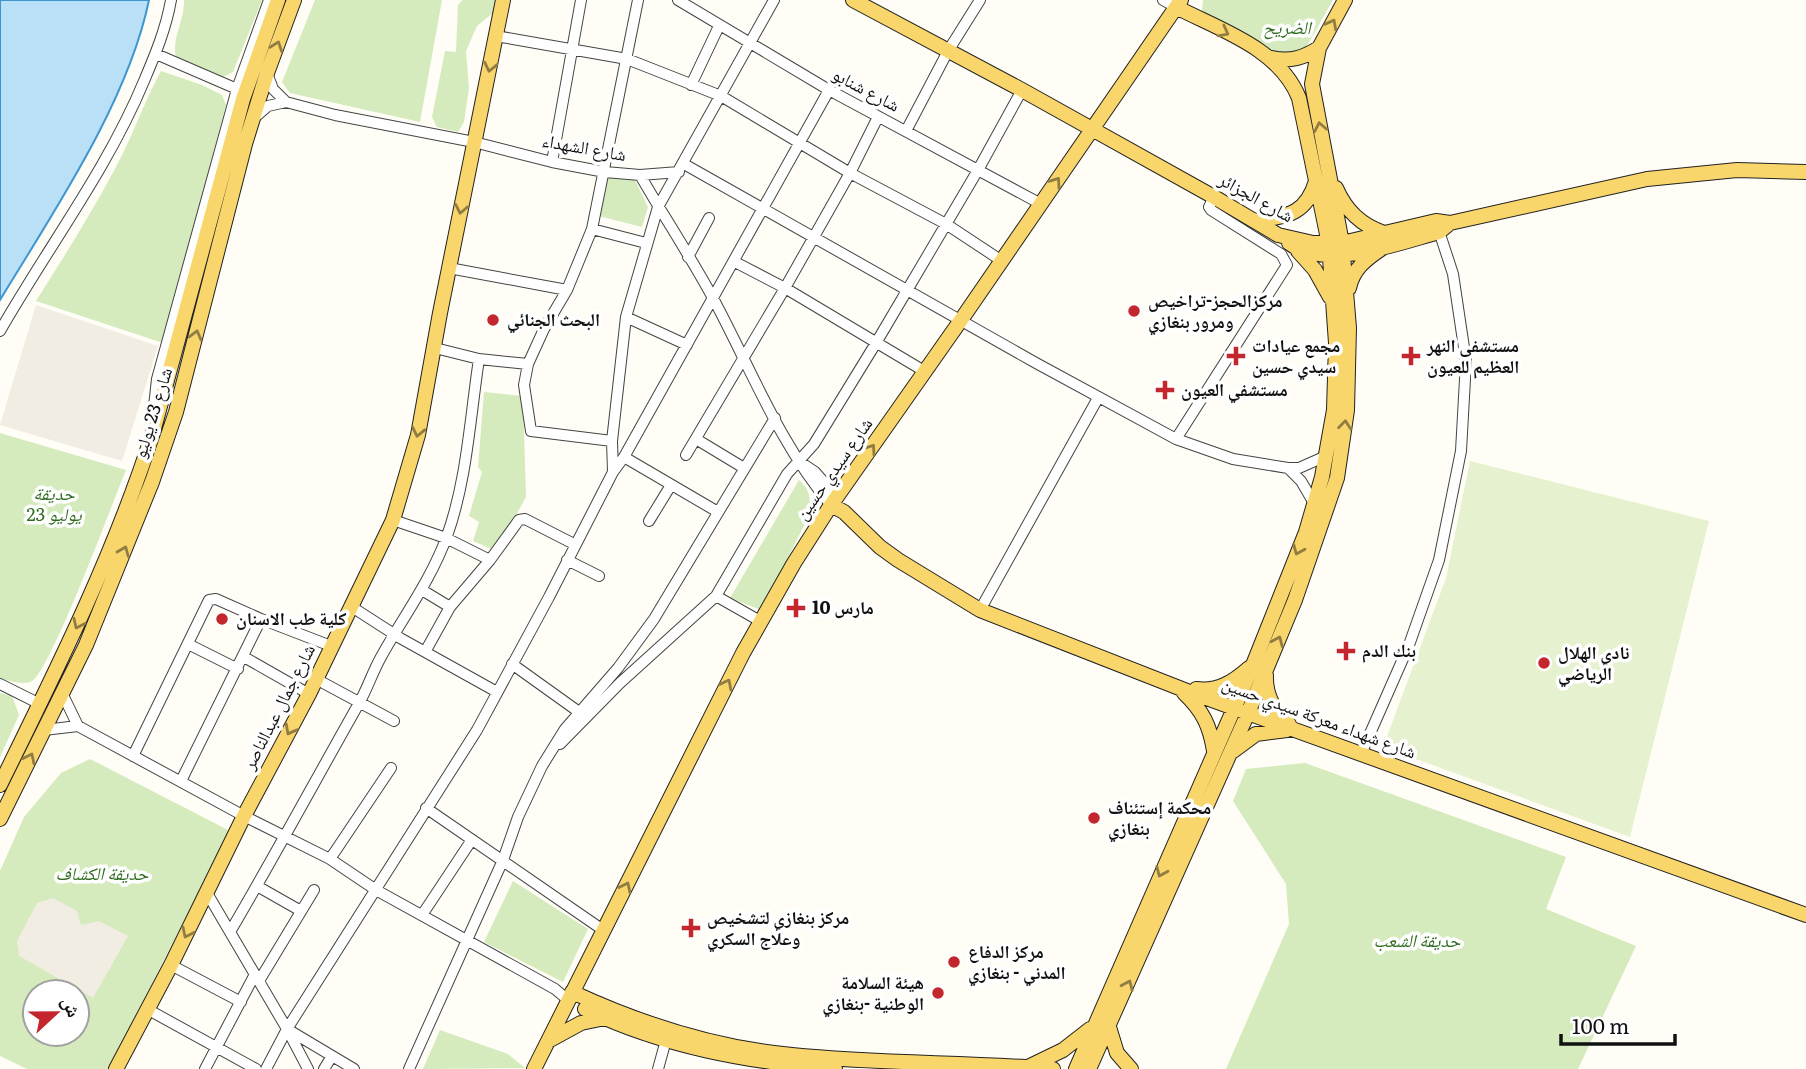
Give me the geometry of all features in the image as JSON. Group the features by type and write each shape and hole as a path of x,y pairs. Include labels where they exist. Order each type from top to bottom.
{"main road":[{"name":"شارع 23 يوليو","path":"0,819 98,617 145,480 152,436 219,169 278,0"},
{"name":"شارع 23 يوليو","path":"0,785 176,412 253,119 294,0"},
{"name":"شارع جمال عبدالناصر","path":"120,1068 244,816 309,694 393,520 411,467 503,0"},
{"name":"شارع الجزائر","path":"853,0 1214,197 1246,221 1278,235 1336,249"},
{"path":"1089,1069 1109,1027 1221,754 1233,707 1259,667 1295,600 1337,478 1343,446 1348,386 1329,171 1312,84 1319,48 1345,0"},
{"path":"1173,2 1272,58 1288,78 1299,98 1316,179 1336,249"},
{"name":"شارع سيدي حسين","path":"534,1069 760,621 924,371 1092,129 1173,2"},
{"path":"1272,58 1292,60 1307,56 1319,48"},
{"path":"1295,248 1336,249 1385,240 1647,179 1737,170 1806,172"},
{"path":"1329,171 1348,209 1385,240"},
{"path":"1246,221 1288,215 1302,207 1312,194 1316,179"},
{"path":"1278,235 1295,248 1340,302"},
{"path":"1076,1069 1093,1026 1221,754 1248,713 1259,667 1315,506 1334,410 1340,302 1354,273 1385,240"},
{"name":"شارع شهداء معركة سيدي حسين","path":"837,505 880,547 980,610 1248,713 1805,910"},
{"path":"1179,687 1205,691 1214,689 1259,667"},
{"path":"1259,667 1273,708 1295,730"},
{"path":"1179,687 1206,719 1221,754"},
{"path":"1221,754 1256,734 1271,730 1295,730"},
{"path":"581,973 585,986 604,1012 703,1040 782,1054 1053,1069"},
{"path":"570,996 666,1040 762,1063 835,1069"},
{"path":"548,1041 604,1012"},
{"path":"1028,1067 1063,1050 1093,1026"},
{"path":"1109,1027 1117,1053 1131,1069"}],"street":[{"path":"0,331 114,144 156,54 168,20 171,0"},
{"path":"219,169 237,89 269,0"},
{"path":"552,162 581,0"},
{"path":"612,441 531,431 524,385 528,364 544,329 567,290 592,229 638,0"},
{"name":"شارع شنابو","path":"677,0 829,90 1041,204"},
{"path":"613,472 612,441 626,317 658,207 774,0"},
{"path":"905,131 948,51 980,0"},
{"path":"691,85 719,26"},
{"path":"496,36 627,59 721,96 850,173 946,224 1002,261"},
{"path":"156,54 237,89"},
{"path":"267,73 272,89 286,102"},
{"path":"266,1069 287,1029 477,730 613,472 714,299 829,90"},
{"path":"550,753 620,683 716,596 787,474 814,444 876,343 1022,90"},
{"path":"253,119 268,106 286,102"},
{"name":"شارع الشهداء","path":"286,102 335,115 474,142 552,162 605,172 640,175 714,299 741,357 798,461 812,482 837,505"},
{"path":"685,456 741,357 785,288 850,173 878,117"},
{"path":"640,175 681,168 763,209 1176,439 1233,459 1288,468 1299,468 1326,456"},
{"path":"688,257 709,218"},
{"path":"1176,439 1287,265 1281,254 1246,221"},
{"path":"1361,754 1409,645 1439,560 1461,451 1466,360 1453,274 1442,226"},
{"path":"592,229 646,243"},
{"path":"735,261 924,371"},
{"path":"449,268 567,290"},
{"path":"626,317 687,345"},
{"path":"435,348 480,359 528,364"},
{"path":"230,932 360,702 394,634 422,590 446,538 463,474 480,359"},
{"path":"980,610 1097,397"},
{"path":"409,1069 503,860 519,817 550,753 579,712 618,668 654,619 775,418"},
{"path":"696,439 744,468"},
{"path":"624,457 718,512"},
{"path":"1288,468 1301,481 1315,506"},
{"path":"649,521 671,485"},
{"path":"425,652 450,607 521,519 574,544"},
{"path":"393,520 446,538 490,560"},
{"path":"567,560 599,576"},
{"path":"422,590 450,607"},
{"path":"716,596 760,621"},
{"path":"133,756 212,598 331,646"},
{"path":"352,607 497,692"},
{"path":"181,781 261,619"},
{"path":"188,644 238,669"},
{"path":"244,657 309,694"},
{"path":"512,664 579,712"},
{"path":"316,679 394,721"},
{"path":"0,684 40,704"},
{"path":"62,693 78,726"},
{"path":"44,730 78,726 244,816 330,859 376,890 570,996"},
{"path":"330,859 391,768"},
{"path":"426,808 603,930"},
{"path":"422,915 471,841"},
{"path":"257,886 301,911"},
{"path":"205,1069 241,1002 314,890"},
{"path":"207,893 287,1029 307,1069"},
{"path":"171,965 241,1002"},
{"path":"147,1009 256,1069"},
{"path":"287,1029 354,1069"},
{"path":"658,1069 666,1040"},
{"path":"324,1069 332,1056"}],"green space":[{"path":"184,0 262,0 233,72 223,77 176,58 175,44"},
{"path":"315,0 442,0 420,122 290,93 282,82"},
{"path":"462,0 495,0 493,13 477,26 466,51 469,88 464,122 458,132 437,127 432,117 445,51 456,52 458,5"},
{"name":"الضريح","path":"1203,0 1333,0 1303,53 1285,57 1202,12"},
{"path":"161,71 222,95 226,105 163,343 36,301 123,154"},
{"path":"608,170 634,178 648,207 642,227 595,215"},
{"path":"484,392 523,396 526,497 496,551 473,541 479,522 469,516 482,472 478,467"},
{"name":"حديقة 23 يوليو","path":"0,433 126,470 53,648 32,681 24,683 0,679"},
{"name":"نادي الهلال الرياضي","path":"1470,461 1709,521 1630,837 1383,747 1446,578"},
{"path":"799,480 810,498 808,518 761,610 730,598"},
{"path":"0,693 12,696 19,715 0,757"},
{"name":"حديقة الكشاف","path":"90,759 230,831 108,1069 27,1069 0,1056 0,871 24,817 61,773"},
{"name":"حديقة الشعب","path":"1305,763 1566,857 1546,909 1636,946 1578,1069 1226,1069 1289,924 1286,884 1233,801 1246,769"},
{"path":"513,881 588,929 563,982 484,942"},
{"path":"440,1030 508,1054 525,1068 423,1069"}],"shaded area":[{"path":"36,305 158,346 122,461 0,425"},
{"path":"53,898 77,911 81,925 99,921 128,936 93,998 91,978 58,978 19,956 17,941 37,903"}],"water":[{"path":"0,0 149,0 139,39 107,116 65,193 0,300"}],"place":[{"name":"مركزالحجز-تراخيص ومرور بنغازي","path":"1134,311"},
{"name":"البحث الجنائي","path":"493,320"},
{"name":"مجمع عيادات سيدي حسين","path":"1236,356"},
{"name":"مستشفى النهر العظيم للعيون","path":"1411,356"},
{"name":"مستشفي العيون","path":"1165,390"},
{"name":"10 مارس","path":"796,608"},
{"name":"كلية طب الاسنان","path":"222,619"},
{"name":"بنك الدم","path":"1346,651"},
{"name":"نادي الهلال الرياضي","path":"1544,663"},
{"name":"محكمة إستئناف بنغازي","path":"1094,818"},
{"name":"مركز بنغازي لتشخيص وعلاج السكري","path":"691,928"},
{"name":"مركز الدفاع المدني - بنغازي","path":"954,962"},
{"name":"هيئة السلامة الوطنية -بنغازي","path":"938,993"}]}
